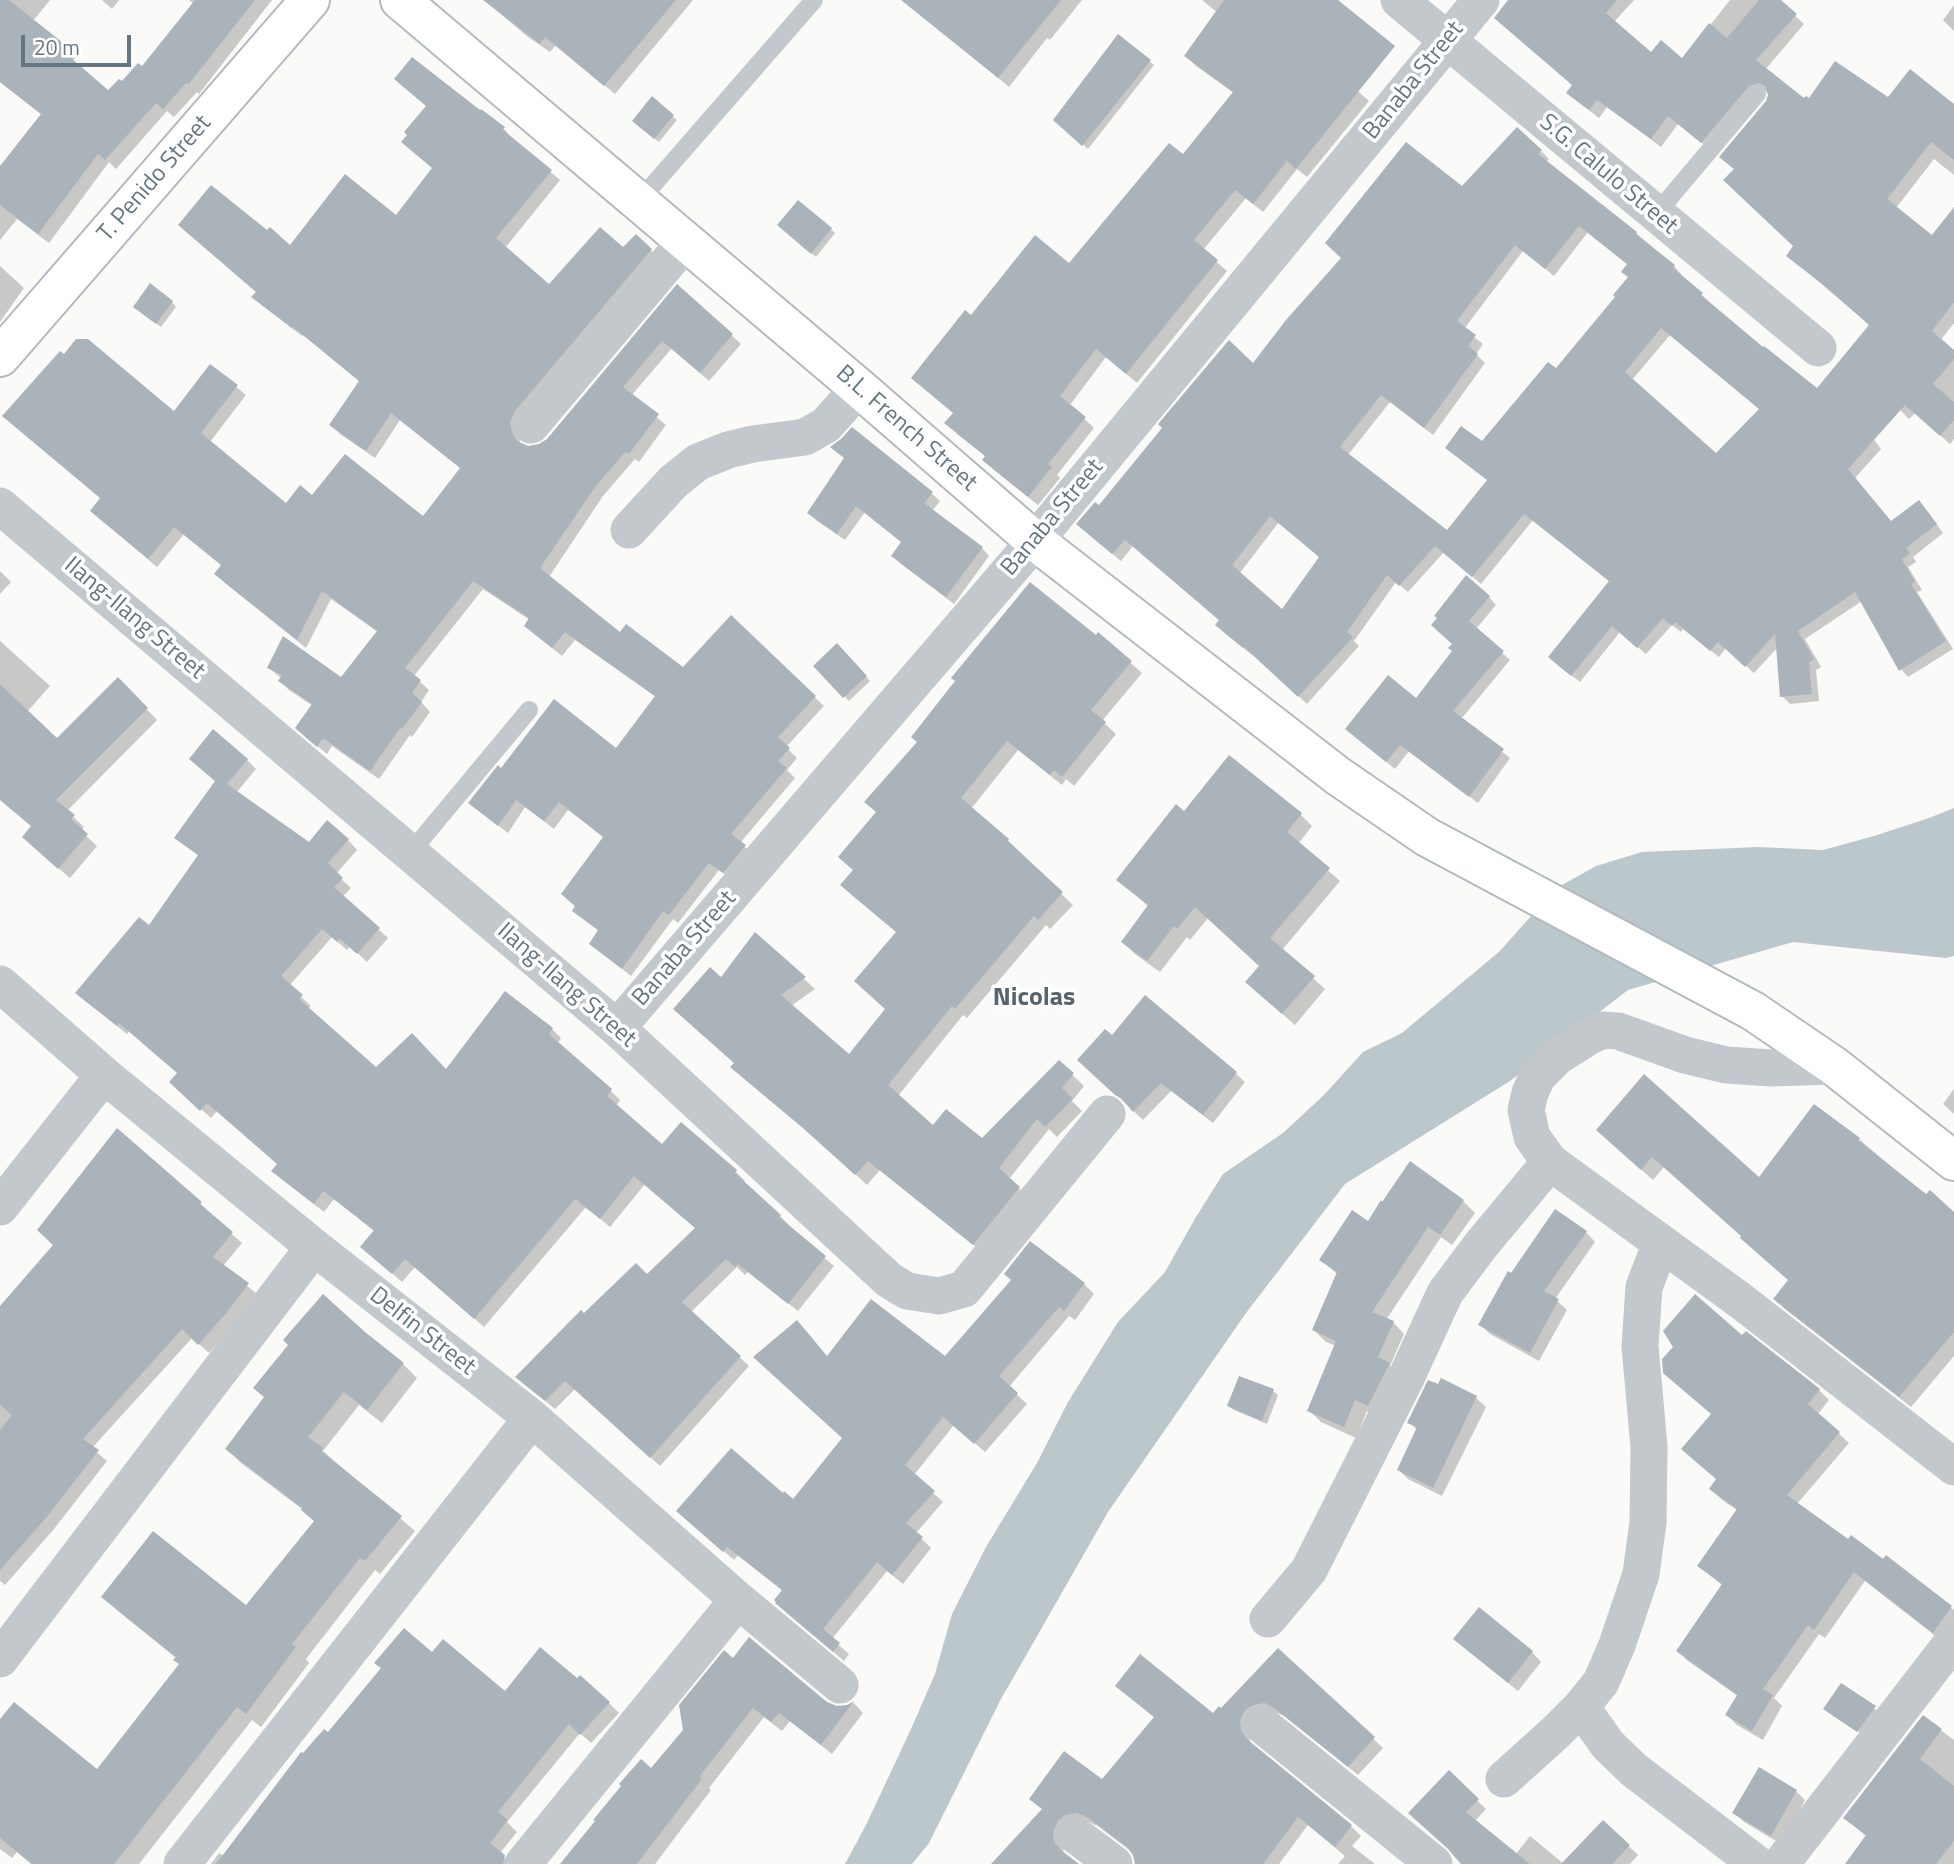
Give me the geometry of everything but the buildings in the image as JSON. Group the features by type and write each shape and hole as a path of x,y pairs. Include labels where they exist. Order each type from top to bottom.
{"street":[{"name":"T. Penido Street","path":"0,357 310,0"},
{"name":"B.L. French Street","path":"400,0 859,388 1035,541 1329,769 1427,837 1753,1011 1834,1066 1954,1161"},
{"name":"S.G. Calulo Street","path":"1399,0 1818,348"},
{"name":"Banaba Street","path":"617,1028 1035,541 1481,0"},
{"path":"531,425 686,241"},
{"path":"629,530 673,482 698,462 753,444 805,437 826,425 859,388"},
{"name":"Ilang-Ilang Street","path":"0,506 617,1028 889,1280 907,1291 939,1296 964,1289 1107,1114"},
{"name":"Delfin Street","path":"0,984 104,1075 314,1247 532,1418 738,1600 840,1685"},
{"path":"1834,1066 1771,1068 1726,1065 1685,1055 1618,1031 1603,1030 1558,1056 1537,1077 1526,1110 1532,1137 1550,1162 1741,1301 1954,1467"},
{"path":"0,1207 104,1075"},
{"path":"1268,1619 1309,1570 1406,1378 1445,1293 1550,1162"},
{"path":"1504,1779 1581,1707 1601,1682 1617,1645 1641,1574 1648,1522 1649,1447 1640,1346 1644,1287 1661,1243"},
{"path":"0,1659 314,1247"},
{"path":"182,1864 532,1418"},
{"path":"523,1864 738,1600"},
{"path":"1781,1864 1954,1640"},
{"path":"1581,1707 1608,1745 1634,1770 1757,1864"},
{"path":"1261,1724 1434,1864"},
{"path":"1074,1835 1114,1864"}],"lane":[{"path":"639,201 814,0"},
{"path":"1656,214 1757,94"},
{"path":"410,853 529,710"}],"shaded area":[{"path":"1954,808 1954,956 1946,958 1793,942 1628,990 1510,1081 1345,1184 1246,1313 1108,1512 1001,1699 929,1843 912,1864 845,1864 911,1729 935,1674 952,1614 986,1547 1037,1463 1068,1402 1118,1322 1165,1272 1223,1174 1283,1133 1324,1095 1363,1052 1402,1033 1500,951 1555,889 1596,866 1642,852 1758,847 1823,850 1874,836"}],"district":[{"name":"Nicolas","path":"1034,999"}]}
